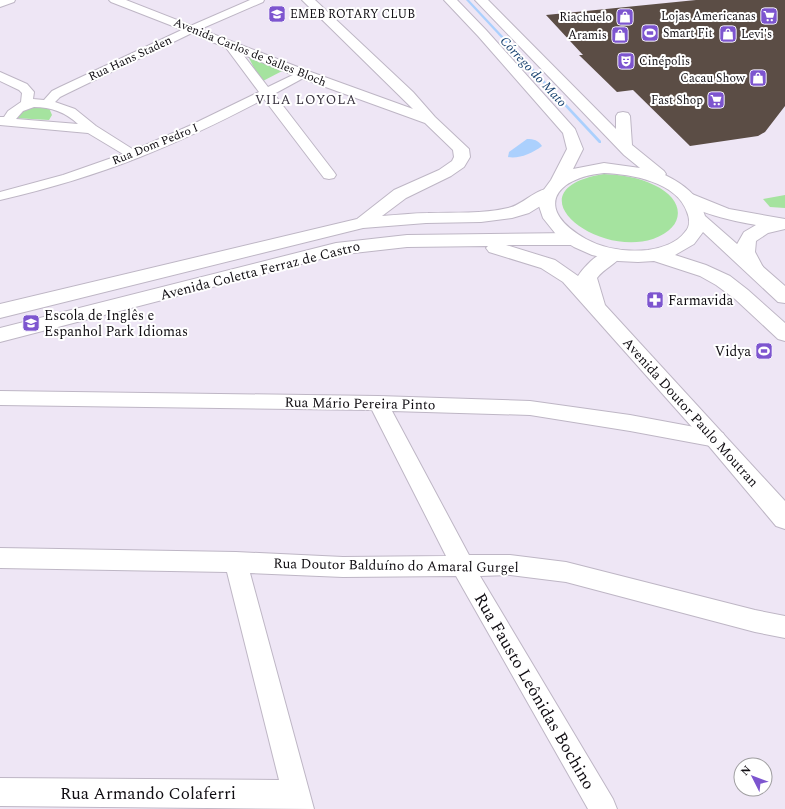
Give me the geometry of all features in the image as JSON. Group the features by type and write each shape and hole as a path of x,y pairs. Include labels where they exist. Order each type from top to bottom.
{"main road":[{"name":"Avenida Carlos de Salles Bloch","path":"115,0 192,29 303,74 430,120"},
{"path":"308,0 408,95 430,120 461,150 462,157 458,164 445,173 400,194 363,223"},
{"path":"450,0 482,33 570,132 575,148 553,187 546,204 550,216 557,226 572,239 599,251 614,254 635,256 655,255 671,251 684,244 693,236 698,224 695,208 682,193 624,145 482,0"},
{"path":"507,25 540,43"},
{"path":"624,116 624,145"},
{"path":"553,187 570,175 586,170 604,168 623,169 655,177 706,208 734,217 785,225"},
{"path":"426,218 421,197 423,190 430,180"},
{"name":"Avenida Coletta Ferraz de Castro","path":"0,311 363,223 426,218 480,217 512,213 523,210 553,187"},
{"path":"698,218 785,297"},
{"path":"755,269 745,247 750,236 769,226 785,225"},
{"name":"Avenida Coletta Ferraz de Castro","path":"0,335 336,249 407,241 572,239"},
{"name":"Avenida Doutor Paulo Moutran","path":"472,241 548,264 570,278 716,439 785,518"},
{"path":"597,307 588,287 587,277 594,268 614,254"},
{"path":"655,255 692,266 715,276 730,286 785,334"}],"street":[{"path":"0,4 10,0"},
{"name":"Rua Hans Staden","path":"47,104 56,94 64,90 192,29 259,0"},
{"path":"230,45 265,93 329,175"},
{"name":"Rua Dom Pedro I","path":"0,196 62,180 133,155 177,137 303,74"},
{"path":"0,76 23,87 28,92 27,103"},
{"path":"4,121 27,103 47,104 68,110 92,129 133,155"},
{"path":"44,125 68,110"},
{"path":"4,121 92,129"},
{"name":"Rua Mário Pereira Pinto","path":"0,398 378,402 530,408 630,423 716,439"},
{"name":"Rua Fausto Leônidas Bochino","path":"378,402 463,567 603,809"},
{"name":"Rua Doutor Balduíno do Amaral Gurgel","path":"0,558 236,562 342,567 463,567 510,565 566,572 755,621 785,627"},
{"path":"236,562 298,802"},
{"name":"Rua Armando Colaferri","path":"0,792 298,802"}],"green space":[{"path":"248,56 286,69 261,82"},
{"path":"32,106 49,108 52,115 49,120 15,118 23,110"},
{"path":"604,174 636,178 648,182 664,191 672,198 678,213 672,227 664,234 653,239 630,242 607,239 587,231 571,219 563,206 564,193 577,182"},
{"path":"785,195 785,208 770,207 763,199"}],"water":[{"path":"527,139 536,140 542,146 526,155 508,157 509,152"}],"building":[{"path":"696,0 785,0 785,106 765,132 758,136 690,146 633,90 617,92 579,55 583,55 546,15"}],"waterway":[{"name":"Córrego do Mato","path":"467,0 600,142"}],"place":[{"name":"EMEB ROTARY CLUB","path":"277,14"},
{"name":"Lojas Americanas","path":"769,16"},
{"name":"Riachuelo","path":"625,17"},
{"name":"Smart Fit","path":"650,33"},
{"name":"Levi's","path":"728,34"},
{"name":"Aramis","path":"620,35"},
{"name":"Cinépolis","path":"626,61"},
{"name":"Cacau Show","path":"758,78"},
{"name":"Fast Shop","path":"716,100"},
{"name":"Farmavida","path":"655,300"},
{"name":"Escola de Inglês e Espanhol Park Idiomas","path":"31,323"},
{"name":"Vidya","path":"764,351"}],"district":[{"name":"VILA LOYOLA","path":"306,99"}]}
